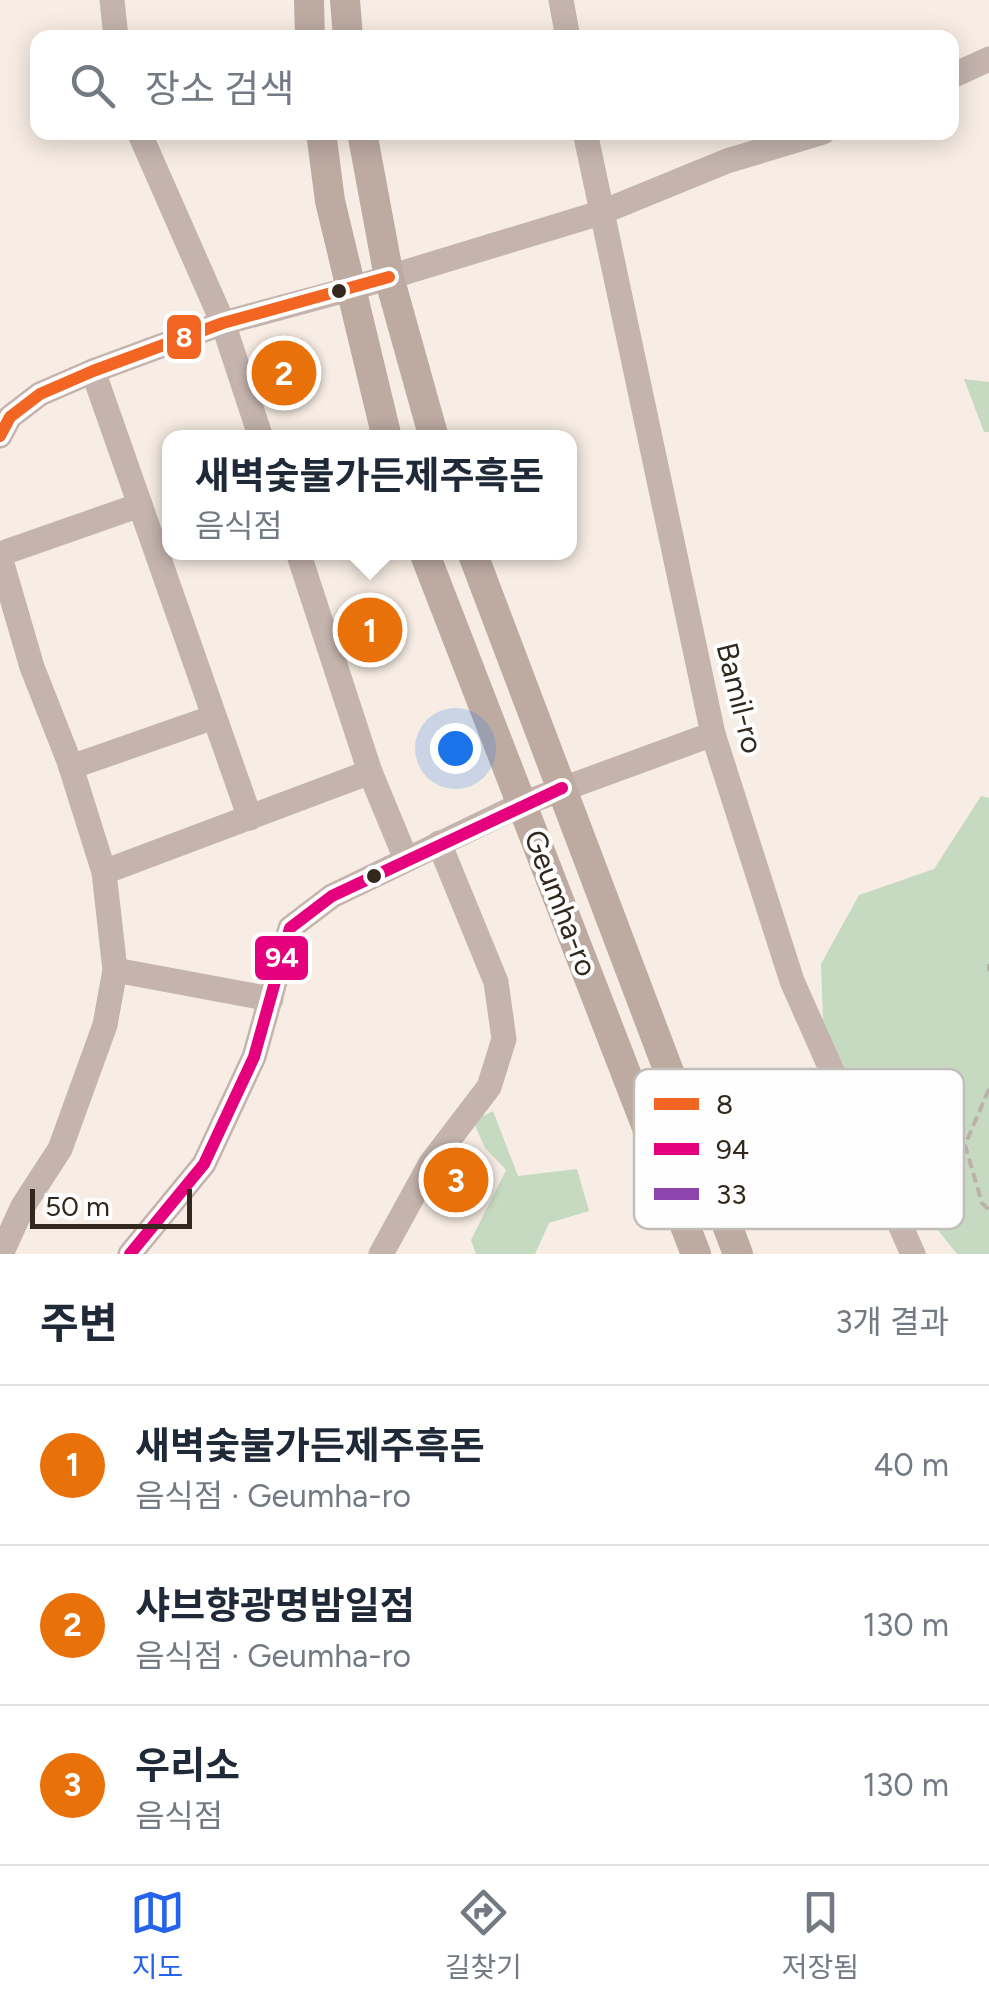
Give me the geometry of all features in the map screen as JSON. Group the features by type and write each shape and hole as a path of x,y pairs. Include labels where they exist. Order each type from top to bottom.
{"main road":[{"path":"309,0 310,30"},
{"path":"345,0 347,30"},
{"path":"322,140 330,200 385,430"},
{"path":"363,140 389,277 432,430"},
{"name":"Geumha-ro","path":"427,560 634,1094"},
{"name":"Geumha-ro","path":"475,560 668,1069"},
{"name":"Geumha-ro","path":"686,1229 696,1254"},
{"name":"Geumha-ro","path":"729,1229 738,1254"}],"street":[{"path":"112,0 115,30"},
{"path":"561,0 567,30"},
{"path":"959,73 989,59"},
{"path":"143,140 223,323 258,430"},
{"name":"Bamil-ro","path":"586,140 713,734 792,981 831,1069"},
{"path":"0,436 10,418 40,394 223,323 600,213 727,161 797,140"},
{"path":"94,371 250,818"},
{"path":"1,1254 23,1206 60,1149 106,1025 116,970 104,872 71,767 32,667 0,555 140,505"},
{"path":"301,560 370,772 406,860"},
{"path":"71,767 214,717"},
{"path":"130,1254 204,1164 254,1057 290,928 332,896 522,804 713,734"},
{"path":"104,872 370,772"},
{"path":"381,1254 431,1162 489,1087 504,1039 496,982 439,843"},
{"path":"116,970 270,999"},
{"name":"Bamil-ro","path":"901,1229 912,1254"}],"path":[{"path":"989,1089 964,1145 982,1203 989,1210"}],"green space":[{"path":"964,379 989,382 989,432 984,432"},
{"path":"981,796 989,798 989,1254 957,1254 937,1229 964,1229 964,1069 844,1069 823,1022 821,964 859,895 934,869"},
{"path":"493,1111 518,1176 577,1169 589,1211 549,1223 535,1254 476,1254 471,1240 506,1170 485,1148 473,1121"}],"transit line":[{"name":"8","path":"0,436 10,417 40,394 93,371 223,323 389,277"},
{"name":"94","path":"130,1254 204,1164 254,1057 290,928 332,896 562,788"}],"place":[{"name":"샤브향광명밤일점","path":"284,373"},
{"name":"새벽숯불가든제주흑돈","path":"370,630"},
{"name":"우리소","path":"456,1180"}]}
